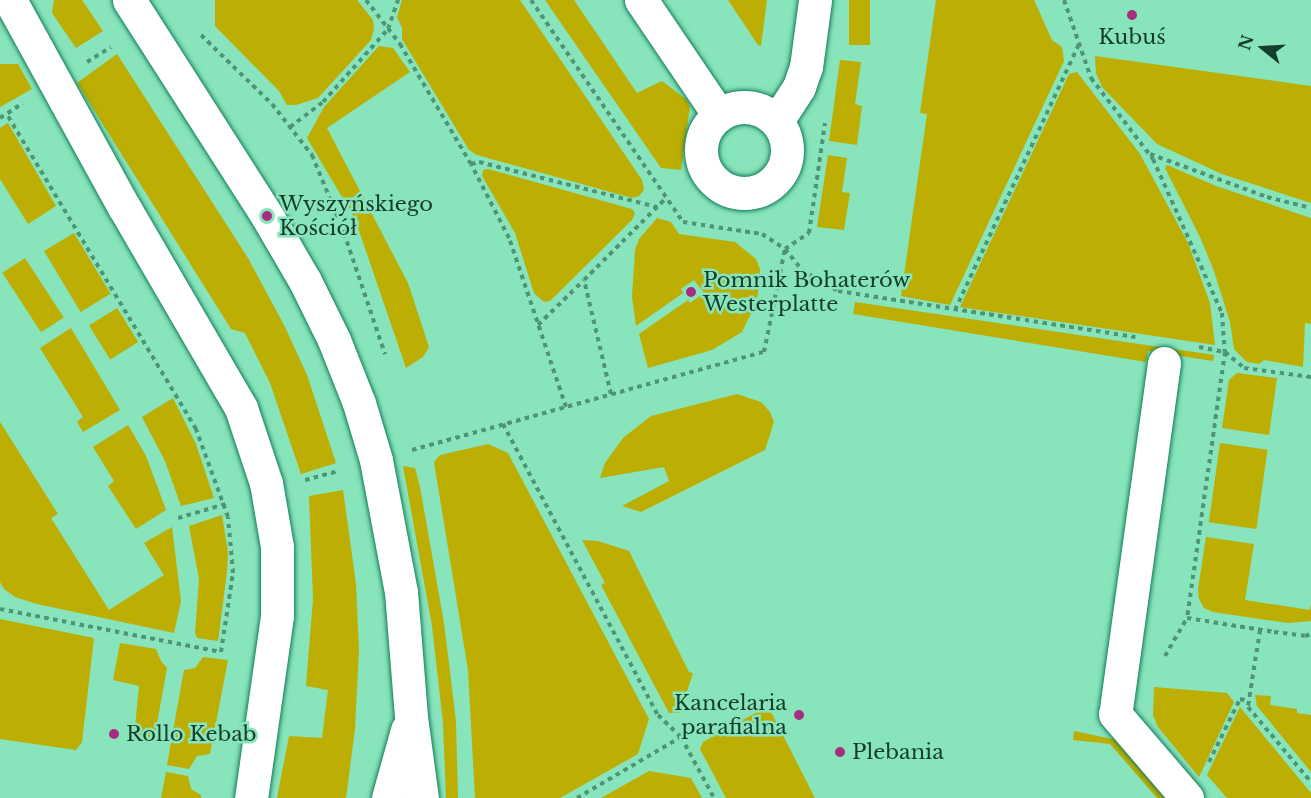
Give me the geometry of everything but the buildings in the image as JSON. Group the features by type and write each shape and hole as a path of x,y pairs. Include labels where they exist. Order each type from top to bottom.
{"street":[{"path":"10,0 124,207 242,408 266,483 277,547 277,616 251,798"},
{"path":"129,0 267,216 305,281 351,382 376,460 400,592 411,717 422,798"},
{"path":"641,0 718,114"},
{"path":"777,121 800,87 806,67 815,0"},
{"path":"743,106 756,108 777,121 785,133 787,161 781,174 772,184 760,191 746,194 720,187 703,165 700,151 703,137 718,114 743,106"},
{"path":"1166,349 1115,714 1187,798"},
{"path":"388,798 411,717"}],"path":[{"path":"366,0 388,29 471,164 509,238 566,407"},
{"path":"290,127 323,102 388,29 398,0"},
{"path":"531,0 683,222 762,234 785,249 802,270 838,291 1166,349 1225,352 1244,368 1311,377"},
{"path":"196,27 272,104 312,155 344,233 387,360"},
{"path":"955,310 1079,43"},
{"path":"0,603 2,609 221,652 233,573 228,517 196,429 7,114"},
{"path":"376,460 764,352 785,249 809,233 826,116"},
{"path":"1149,154 1267,197 1311,208"},
{"path":"471,164 479,162 657,207"},
{"path":"538,325 666,198"},
{"path":"585,280 611,394"},
{"path":"503,424 658,715 681,737 714,798"},
{"path":"411,439 414,449"},
{"path":"313,478 340,471"},
{"path":"1161,663 1187,618"},
{"path":"1260,630 1248,707 1311,782"},
{"path":"1209,763 1240,699 1249,701"},
{"path":"576,798 681,737"}],"shaded area":[{"path":"54,0 82,0 103,31 76,48 52,13"},
{"path":"215,0 357,0 373,20 374,29 371,40 318,98 296,105 287,105 279,91 215,26"},
{"path":"402,0 520,0 642,180 644,190 639,196 632,198 477,155 469,150 402,39 402,28 397,17"},
{"path":"545,0 574,0 637,93 662,81 687,100 690,107 681,170 661,168"},
{"path":"728,0 767,0 761,46 758,45"},
{"path":"849,0 870,0 870,45 849,45"},
{"path":"936,0 1034,0 1052,40 1062,47 1064,61 950,305 901,296 927,114 920,113"},
{"path":"379,46 393,48 410,72 327,128 408,283 429,347 423,357 406,368 355,219 307,138 324,107"},
{"path":"117,54 248,258 285,327 307,375 336,463 301,474 270,383 245,333 231,329 77,83"},
{"path":"1095,56 1311,86 1311,203 1222,174 1157,144 1102,87 1096,73"},
{"path":"840,60 861,62 855,104 862,106 857,145 829,141"},
{"path":"0,64 18,64 32,89 0,107"},
{"path":"1077,72 1140,154 1188,243 1210,303 1215,345 960,307 1069,74"},
{"path":"8,123 56,206 28,224 0,179 0,128"},
{"path":"828,155 847,158 842,192 850,193 844,230 817,227"},
{"path":"1167,165 1216,186 1311,218 1311,324 1305,323 1303,367 1264,360 1259,364 1247,362 1234,349 1230,322 1214,271 1200,237 1165,168"},
{"path":"488,169 632,209 635,213 632,220 550,301 544,302 534,293 515,233 482,176 483,170"},
{"path":"657,218 671,222 679,234 735,242 756,259 760,269 760,282 756,303 742,332 712,350 648,368 639,334 688,300 690,303 704,293 694,280 681,289 683,293 636,326 632,297 635,250 639,239"},
{"path":"74,233 111,294 81,312 44,251"},
{"path":"25,258 64,318 41,332 2,273"},
{"path":"855,302 1214,355 1213,361 1148,351 1146,362 853,314"},
{"path":"117,308 138,342 110,359 89,325"},
{"path":"71,328 120,410 83,432 77,422 83,417 40,348"},
{"path":"1237,373 1277,378 1269,435 1222,428 1229,380"},
{"path":"737,394 761,402 770,412 774,422 765,450 641,512 622,506 669,481 664,467 600,478 605,463 623,438 651,416"},
{"path":"173,398 196,444 214,498 181,506 165,461 142,417"},
{"path":"0,422 58,514 51,518 109,610 164,575 144,543 172,527 181,601 174,633 37,604 15,597 4,589 0,582"},
{"path":"128,425 146,456 166,510 136,529 108,486 114,481 93,447"},
{"path":"1220,443 1268,450 1256,529 1209,522"},
{"path":"488,444 508,453 649,719 638,754 560,798 475,798 468,670 434,462 440,455"},
{"path":"403,466 415,468 420,487 444,623 456,721 458,798 446,798 443,723 432,626"},
{"path":"343,490 356,584 359,650 355,729 346,798 277,798 289,736 322,738 328,690 306,686 313,599 309,496"},
{"path":"222,515 228,552 218,641 197,638 195,633 199,579 189,526"},
{"path":"1206,537 1254,544 1245,600 1310,610 1311,604 1311,621 1288,623 1213,612 1204,608 1199,599 1198,589"},
{"path":"582,540 598,541 629,551 689,672 693,673 680,713 669,713 601,585 605,583"},
{"path":"0,619 94,638 82,742 76,750 0,739"},
{"path":"120,643 156,649 167,668 154,740 134,737 139,686 113,680"},
{"path":"203,657 228,660 210,754 197,756 189,769 167,765 184,670 195,668"},
{"path":"1154,687 1227,693 1234,702 1199,777 1158,727 1153,715"},
{"path":"1255,695 1271,696 1270,705 1297,709 1297,713 1311,715 1311,772 1257,706"},
{"path":"768,706 815,798 726,798 700,749 703,742"},
{"path":"1240,707 1311,793 1311,798 1227,798 1207,775"},
{"path":"1074,731 1117,740 1170,798 1157,798 1110,744 1073,740"},
{"path":"649,771 691,778 702,798 601,798"},
{"path":"166,772 188,776 191,789 201,795 201,798 161,798"}],"place":[{"name":"Kubuś","path":"1132,15"},
{"name":"Wyszyńskiego Kościół","path":"267,216"},
{"name":"Pomnik Bohaterów Westerplatte","path":"691,292"},
{"name":"Kancelaria parafialna","path":"799,715"},
{"name":"Rollo Kebab","path":"114,734"},
{"name":"Plebania","path":"840,752"}]}
